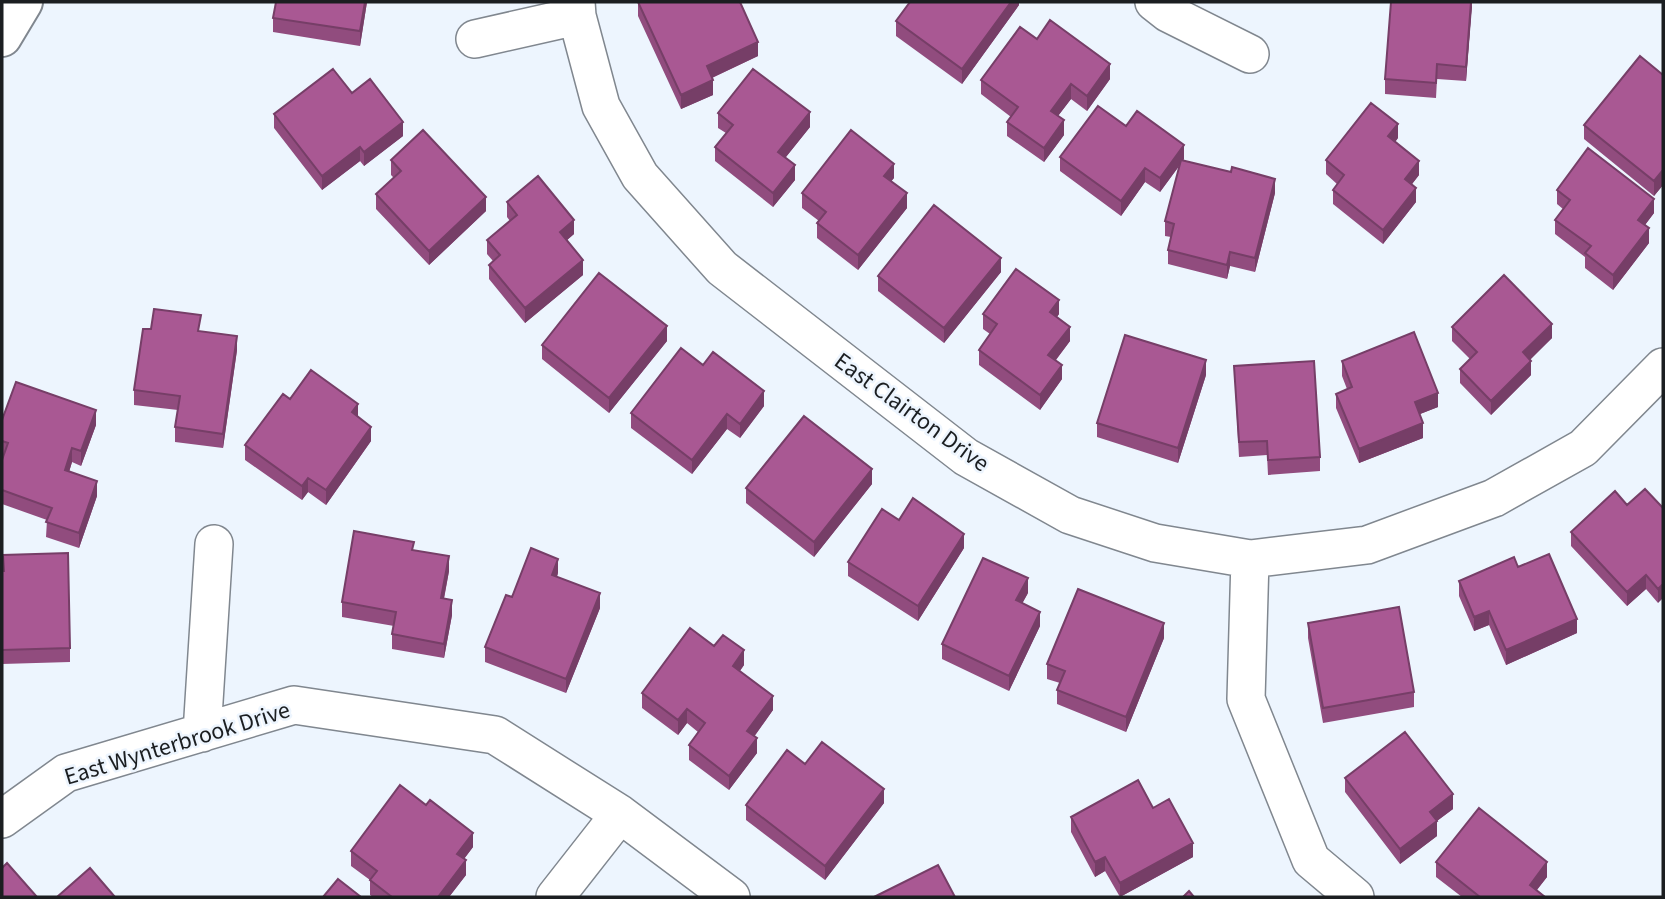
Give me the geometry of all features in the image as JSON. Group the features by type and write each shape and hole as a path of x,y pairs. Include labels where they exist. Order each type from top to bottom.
{"main road":[{"path":"2,37 23,2"}],"street":[{"path":"1154,2 1168,13 1250,54"},
{"path":"475,39 576,9"},
{"name":"East Clairton Drive","path":"576,9 601,106 640,176 722,268 966,457 1070,515 1155,543 1250,559 1367,545 1494,498 1583,447 1663,368"},
{"path":"202,733 214,544"},
{"path":"1250,559 1246,699 1311,860 1355,897"},
{"name":"East Wynterbrook Drive","path":"2,819 66,773 294,705 495,735 620,814 731,897"},
{"path":"555,897 620,814"}],"building":[{"path":"276,2 365,2 360,31 273,18"},
{"path":"638,2 740,2 758,42 707,66 713,80 681,95"},
{"path":"910,2 1011,2 962,69 896,21"},
{"path":"1391,2 1471,2 1466,67 1437,64 1436,83 1385,79"},
{"path":"1050,20 1110,64 1087,96 1071,84 1051,111 1064,120 1044,148 1007,122 1018,107 981,80 1020,27 1037,39"},
{"path":"1640,56 1663,75 1663,170 1654,181 1584,125"},
{"path":"333,69 352,93 370,79 403,122 364,152 360,147 322,176 274,114"},
{"path":"753,69 810,112 778,152 795,165 773,193 715,147 733,125 718,113"},
{"path":"1371,103 1398,124 1388,136 1419,161 1405,179 1416,188 1383,230 1333,190 1344,175 1326,160"},
{"path":"1098,106 1126,126 1137,111 1184,145 1160,178 1145,168 1121,201 1060,157"},
{"path":"423,130 486,197 429,251 376,194 401,171 391,160"},
{"path":"851,130 894,164 884,176 907,193 858,255 817,223 826,212 802,193"},
{"path":"1588,148 1654,199 1638,220 1649,228 1613,275 1585,253 1591,246 1555,220 1570,200 1557,190"},
{"path":"1181,160 1231,172 1232,167 1275,179 1255,258 1230,252 1227,265 1168,250 1174,224 1165,221"},
{"path":"538,176 574,220 560,232 583,260 525,308 489,265 500,255 487,240 517,215 507,202"},
{"path":"934,205 1001,258 944,328 878,276"},
{"path":"1016,269 1059,300 1050,312 1070,327 1048,355 1062,365 1040,395 979,350 997,324 983,314"},
{"path":"599,273 667,326 609,398 542,345"},
{"path":"1504,275 1552,324 1523,352 1531,361 1491,401 1460,369 1477,352 1452,327"},
{"path":"154,309 201,315 198,331 237,336 223,434 175,427 180,396 134,390 143,329 151,329"},
{"path":"1414,332 1438,393 1415,402 1423,423 1359,449 1336,394 1352,387 1342,361"},
{"path":"1125,335 1206,360 1178,448 1097,423"},
{"path":"681,348 703,365 713,352 764,391 740,424 727,414 692,460 631,413"},
{"path":"1314,361 1320,457 1268,460 1267,441 1239,442 1234,366"},
{"path":"311,370 358,404 352,412 371,427 326,490 308,478 302,486 245,445 283,394 290,399"},
{"path":"16,382 96,410 81,451 72,448 65,470 97,481 79,533 46,522 52,508 2,490 2,460 8,443 2,441 2,420"},
{"path":"804,416 872,469 814,542 746,488"},
{"path":"1645,489 1663,508 1663,584 1658,589 1646,575 1627,592 1571,532 1615,491 1627,505"},
{"path":"913,498 964,534 918,606 848,562 882,509 899,520"},
{"path":"354,531 414,542 412,550 449,556 441,598 452,600 444,644 392,634 396,612 342,602"},
{"path":"531,548 558,559 552,575 600,593 566,679 485,647 506,595 512,597"},
{"path":"68,553 70,648 2,650 3,555"},
{"path":"1549,554 1577,619 1506,650 1489,611 1474,617 1459,581 1514,557 1518,567"},
{"path":"983,558 1028,578 1016,600 1040,612 1009,676 942,644"},
{"path":"1078,589 1164,623 1126,717 1057,690 1065,671 1047,664"},
{"path":"1399,607 1414,692 1323,708 1308,623"},
{"path":"690,628 714,646 723,635 744,650 733,666 773,696 747,731 757,738 729,776 689,745 705,723 687,709 678,720 642,693"},
{"path":"1405,732 1453,794 1430,812 1437,821 1400,849 1345,778"},
{"path":"822,742 884,789 825,866 746,805 787,750 805,764"},
{"path":"1138,780 1153,808 1169,799 1193,843 1120,883 1105,857 1095,862 1071,817"},
{"path":"400,785 426,805 430,800 473,833 457,854 466,860 438,897 392,897 370,880 377,871 351,851"},
{"path":"1479,808 1547,862 1530,885 1545,897 1480,897 1436,862"},
{"path":"7,863 37,897 2,897 2,868"},
{"path":"938,865 955,897 874,897"},
{"path":"90,868 115,897 57,897"},
{"path":"338,879 361,897 323,897"},
{"path":"1189,891 1194,897 1183,897"}]}
